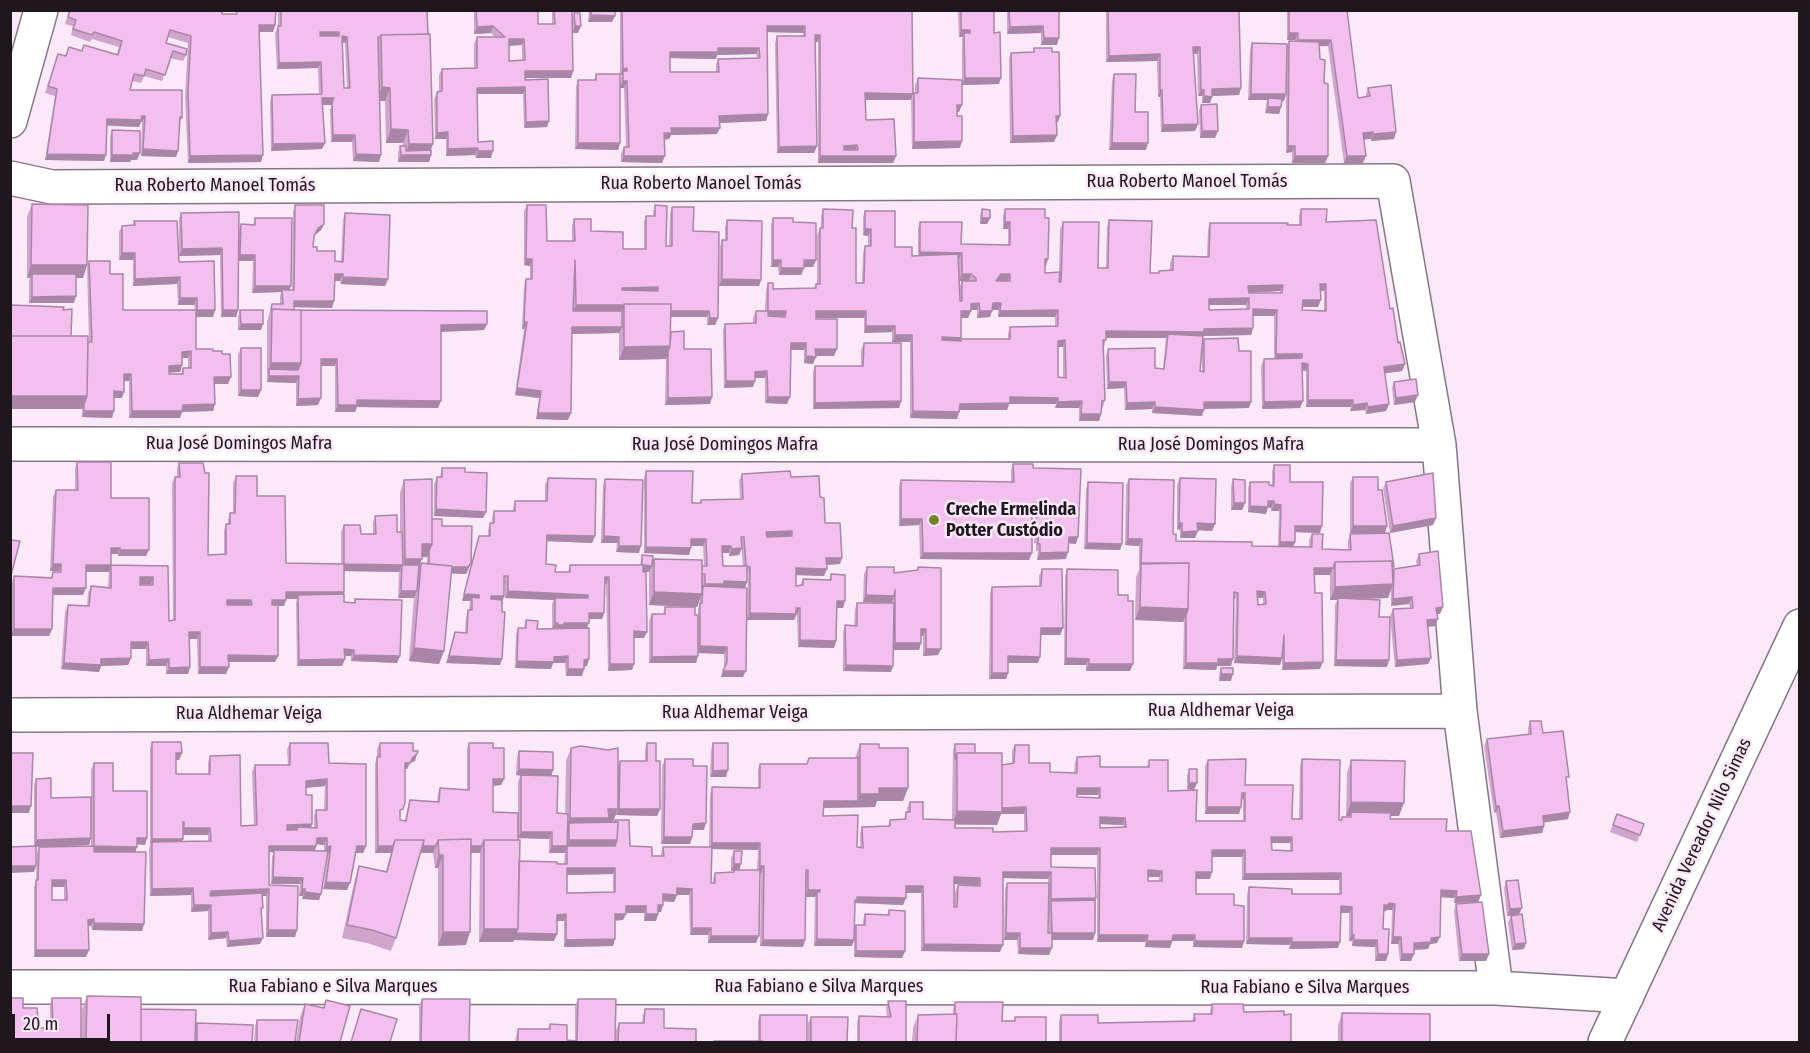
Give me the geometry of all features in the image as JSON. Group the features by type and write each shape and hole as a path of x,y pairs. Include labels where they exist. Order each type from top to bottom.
{"street":[{"path":"10,121 41,10"},
{"name":"Rua Roberto Manoel Tomás","path":"10,178 52,187 1393,182 1439,445"},
{"name":"Rua José Domingos Mafra","path":"10,444 1439,445"},
{"path":"1439,445 1460,711 1496,988"},
{"name":"Avenida Vereador Nilo Simas","path":"1605,1042 1800,626"},
{"name":"Rua Aldhemar Veiga","path":"10,715 1460,711"},
{"name":"Rua Fabiano e Silva Marques","path":"10,987 1496,988 1627,996"}],"building":[{"path":"70,10 222,10 222,14 237,14 237,10 276,10 275,25 259,25 263,155 190,156 188,91 191,36 170,30 166,43 187,49 186,55 173,51 165,75 146,69 144,76 134,74 130,90 182,90 182,118 180,117 178,151 143,149 145,116 142,116 141,120 107,119 106,155 47,154 57,89 48,86 58,54 66,56 69,47 82,51 84,45 118,55 122,41 94,32 92,35 73,29 76,20 68,17"},
{"path":"281,10 427,10 428,34 381,35 378,37 381,155 356,154 355,135 333,135 332,103 334,98 322,98 325,143 273,144 272,95 322,94 321,62 279,63 278,26 281,26","holes":["320,32 339,32 339,36 320,36","342,36 347,37 350,88 344,88"]},
{"path":"476,10 538,10 538,24 555,24 554,10 572,10 573,71 525,71 525,80 548,79 549,121 526,122 525,87 477,88 478,142 493,141 493,151 478,151 478,148 448,149 448,132 437,133 437,92 442,91 442,69 477,68 477,37 505,37 493,26 477,27","holes":["509,39 524,39 525,60 509,61"]},
{"path":"591,10 615,10 615,16 591,15"},
{"path":"622,10 912,10 913,94 865,93 866,120 894,119 896,156 820,156 820,35 815,35 817,146 779,147 777,36 805,36 805,26 767,26 768,114 719,116 720,128 671,128 672,133 664,133 665,156 624,156 624,147 629,147 627,81 623,81 623,71 627,71 627,68 623,69","holes":["718,48 759,48 760,58 718,59 719,72 670,72 670,52 718,52","857,145 858,150 844,150 844,146"]},
{"path":"961,10 994,10 994,33 1000,32 1001,78 965,78 964,33 970,33 970,30 961,30"},
{"path":"1009,10 1059,10 1059,38 1044,38 1043,26 1010,27"},
{"path":"1108,10 1239,10 1241,88 1212,89 1212,97 1204,96 1204,90 1201,90 1200,47 1193,47 1198,124 1163,125 1160,54 1109,56"},
{"path":"1289,10 1347,10 1358,98 1370,96 1368,88 1391,85 1396,132 1363,133 1366,156 1347,156 1331,40 1298,40 1298,33 1289,33"},
{"path":"574,13 580,13 581,26 575,26"},
{"path":"430,34 433,144 409,144 408,130 391,129 390,88 382,87 381,35"},
{"path":"1289,41 1319,42 1320,59 1325,60 1324,83 1328,84 1328,156 1295,156 1295,146 1288,146"},
{"path":"1252,43 1287,44 1286,94 1251,94"},
{"path":"1034,48 1052,48 1052,52 1059,52 1060,116 1056,116 1057,135 1013,136 1011,53 1034,52"},
{"path":"596,74 620,74 620,143 578,143 578,80 596,80"},
{"path":"1114,74 1136,74 1135,112 1148,112 1148,143 1112,143"},
{"path":"918,78 962,80 962,105 957,105 957,116 962,116 962,141 914,142 914,93 918,93"},
{"path":"1268,98 1282,99 1281,107 1268,107"},
{"path":"1217,104 1218,131 1202,131 1201,105"},
{"path":"112,130 140,131 140,153 112,155"},
{"path":"400,146 406,146 406,151 431,150 431,155 401,155"},
{"path":"32,204 88,205 87,265 31,265"},
{"path":"295,205 324,205 324,224 318,228 314,236 313,247 317,247 317,251 335,251 335,261 343,262 345,213 390,215 388,279 343,277 343,274 335,274 334,301 294,301 294,310 271,310 272,304 283,304 282,290 294,290"},
{"path":"527,205 546,205 547,241 575,241 574,219 591,219 591,231 623,232 623,249 646,249 646,216 655,216 655,205 667,206 666,246 672,246 672,207 694,207 693,231 719,232 718,318 710,318 709,311 671,311 671,304 624,304 622,327 572,327 571,413 538,413 541,391 517,388 527,322 524,322 526,279 532,279 532,259 526,259","holes":["575,260 576,305 622,305 622,311 573,311","658,287 658,291 622,290 622,288"]},
{"path":"823,209 853,210 852,228 856,228 856,283 864,283 865,246 871,246 871,229 865,229 865,211 895,211 895,247 912,247 912,256 958,254 960,301 962,301 962,281 976,281 976,278 971,274 962,274 962,253 920,252 920,222 962,222 961,244 1010,245 1010,222 1005,222 1005,209 1045,209 1045,218 1049,218 1048,259 1045,259 1045,273 1060,272 1059,282 1061,282 1063,222 1099,222 1098,268 1108,268 1109,220 1152,221 1150,273 1159,273 1159,271 1173,270 1173,256 1209,257 1210,223 1301,225 1301,209 1327,209 1326,222 1376,220 1390,309 1393,308 1398,343 1400,342 1405,364 1384,367 1389,404 1368,407 1367,403 1353,405 1353,400 1308,400 1308,364 1302,363 1303,401 1264,402 1264,359 1302,358 1302,354 1276,354 1277,310 1253,309 1253,328 1204,329 1204,332 1106,331 1106,340 1103,340 1105,400 1102,401 1101,414 1081,414 1082,401 1058,402 1058,398 1010,397 1010,403 960,404 959,412 913,411 912,335 895,335 895,326 866,326 866,311 816,311 816,319 837,319 837,349 815,349 816,357 806,356 806,343 791,343 790,397 768,397 767,371 755,372 755,381 726,381 725,324 756,323 756,311 768,311 768,283 773,283 773,289 816,288 816,284 820,284 820,228 823,228","holes":["1001,274 1010,274 1010,281 996,281","1320,284 1326,284 1326,311 1302,310 1303,300 1321,300","1283,285 1282,293 1249,293 1248,286","1249,298 1249,309 1209,310 1209,299","979,303 980,311 992,311 993,303 1001,303 1000,311 1058,310 1058,326 1010,327 1010,339 942,340 942,337 961,338 961,311 971,311 971,304","768,311 786,311 785,317 768,316","1065,340 1066,378 1058,377 1058,341"]},
{"path":"982,209 990,210 990,218 982,218"},
{"path":"239,212 238,310 223,310 222,248 182,249 181,213"},
{"path":"255,218 292,218 291,286 255,286 255,255 240,255 241,224 255,225"},
{"path":"773,218 793,218 793,222 816,223 816,260 804,260 804,268 781,268 781,260 773,260"},
{"path":"727,220 762,221 761,280 722,279 722,240 727,240"},
{"path":"134,221 177,221 179,262 214,261 215,310 197,310 197,298 180,298 180,277 135,279 135,253 122,253 122,226 135,225"},
{"path":"89,261 110,261 110,274 123,274 123,310 196,310 196,349 213,349 213,351 222,351 222,354 230,354 231,377 214,377 215,404 183,405 182,411 132,411 131,374 124,374 124,392 114,391 114,411 84,411 87,396 88,342 92,342","holes":["191,351 191,368 183,368 183,374 169,374 169,366 182,365 182,352"]},
{"path":"32,274 76,274 76,296 32,297"},
{"path":"624,304 671,304 670,346 624,347"},
{"path":"10,305 72,309 71,336 10,336"},
{"path":"272,309 301,310 301,363 271,363"},
{"path":"240,310 263,310 263,324 241,324"},
{"path":"301,310 487,311 487,324 441,325 441,401 357,400 357,405 338,405 337,359 321,359 321,398 298,399 299,376 269,376 269,369 298,370 301,363"},
{"path":"684,331 684,349 711,349 712,397 668,398 668,352 671,332"},
{"path":"1168,334 1203,336 1200,371 1204,372 1204,339 1238,338 1239,351 1251,351 1251,402 1204,402 1204,410 1155,407 1155,402 1127,403 1126,382 1109,382 1108,349 1155,348 1155,368 1164,369"},
{"path":"10,336 88,336 87,396 10,396"},
{"path":"864,343 901,343 901,401 815,403 815,366 863,366"},
{"path":"241,348 261,348 261,390 241,390"},
{"path":"1416,379 1418,395 1396,398 1394,382"},
{"path":"77,462 111,462 111,498 149,498 149,550 111,548 111,565 86,565 86,588 53,588 52,629 14,629 14,576 52,578 53,572 61,572 61,564 53,564 56,490 78,490"},
{"path":"179,463 203,463 205,473 209,473 208,555 226,554 226,524 230,524 230,513 235,513 236,476 257,476 257,496 285,496 286,563 344,564 344,592 286,592 286,600 272,600 272,605 278,605 278,656 228,655 229,667 200,667 200,632 189,632 190,667 169,668 169,659 149,660 148,642 131,642 131,658 101,659 101,665 64,663 68,605 89,606 91,586 111,588 111,565 168,566 169,621 175,620 175,477 180,477","holes":["140,577 153,577 153,585 140,585","227,600 251,600 252,605 227,605"]},
{"path":"1013,464 1033,464 1033,468 1081,469 1078,537 1069,537 1068,552 1040,553 1038,536 1036,537 1037,503 1032,503 1032,553 923,553 922,519 901,519 901,480 1014,482"},
{"path":"1274,465 1290,465 1290,482 1323,482 1322,526 1295,526 1295,542 1280,542 1281,505 1268,501 1268,507 1250,506 1250,482 1269,482 1269,485 1274,486"},
{"path":"442,468 465,468 465,472 487,473 486,512 436,509 437,477 442,477"},
{"path":"646,471 693,471 692,503 701,503 701,500 743,499 742,474 790,471 791,477 819,476 820,497 824,498 825,523 840,523 842,558 826,558 827,569 796,568 796,586 803,585 803,579 831,580 831,574 845,575 845,601 837,601 836,641 800,640 800,608 796,608 796,614 750,613 750,567 747,566 747,582 724,581 724,584 705,584 702,566 707,566 706,539 691,539 691,548 646,547","holes":["792,531 792,536 767,537 766,532","741,537 744,537 746,566 723,566 722,546 731,546 732,549 742,548"]},
{"path":"1433,473 1436,518 1393,526 1386,482"},
{"path":"1353,477 1378,477 1378,490 1382,490 1387,526 1353,526"},
{"path":"548,478 596,479 595,536 547,535 546,564 556,565 555,572 570,572 570,565 642,565 642,555 653,556 652,566 643,565 643,572 646,572 647,632 634,631 634,664 610,664 609,577 605,577 604,613 589,613 589,623 557,625 558,623 555,623 555,598 588,598 588,595 508,591 508,576 504,576 504,596 491,596 491,599 502,600 502,612 505,612 502,659 449,656 455,632 467,633 468,610 472,610 472,597 479,598 479,595 464,594 479,536 490,536 490,523 494,523 494,511 515,511 515,501 547,501"},
{"path":"1180,478 1216,479 1215,524 1197,523 1198,531 1182,532 1182,523 1179,523"},
{"path":"432,479 432,544 422,544 422,559 405,559 404,480"},
{"path":"605,479 643,480 641,546 619,546 619,537 604,536"},
{"path":"1129,479 1174,480 1173,534 1176,534 1176,541 1252,542 1252,546 1312,547 1312,534 1323,534 1322,549 1351,550 1350,534 1389,533 1394,567 1392,567 1392,561 1335,562 1333,568 1314,568 1315,593 1322,593 1323,662 1284,663 1284,635 1282,658 1237,656 1238,593 1234,592 1233,659 1218,659 1218,663 1186,663 1189,563 1141,563 1142,539 1128,539","holes":["1257,591 1265,592 1266,604 1258,605"]},
{"path":"1233,479 1245,480 1245,503 1234,503"},
{"path":"1088,482 1123,483 1122,544 1087,543"},
{"path":"397,515 397,532 402,532 403,565 419,565 417,591 401,591 402,565 344,564 344,525 360,525 361,534 376,534 375,516"},
{"path":"432,519 442,519 442,526 472,526 471,563 468,567 429,564"},
{"path":"10,540 20,541 10,579"},
{"path":"1438,551 1443,607 1436,608 1438,619 1427,620 1431,658 1397,660 1393,609 1413,608 1412,597 1393,599 1394,569 1420,565 1419,554"},
{"path":"654,559 702,560 702,594 654,592"},
{"path":"1392,561 1393,584 1335,587 1335,562"},
{"path":"421,563 452,566 444,651 414,648"},
{"path":"1189,563 1188,609 1140,607 1141,564"},
{"path":"867,567 894,567 894,573 918,570 918,567 941,568 941,649 926,649 926,629 921,629 921,643 895,643 895,590 894,596 866,595"},
{"path":"1042,569 1062,569 1063,628 1041,628 1040,657 1008,656 1008,673 992,673 992,587 1041,586"},
{"path":"1067,569 1118,570 1118,595 1128,595 1128,601 1133,601 1133,664 1089,664 1089,659 1066,658"},
{"path":"703,586 747,588 746,671 723,671 727,662 727,647 700,646 700,603 702,603"},
{"path":"344,594 344,602 355,603 355,599 402,600 400,656 354,655 354,650 344,649 345,659 299,660 298,595"},
{"path":"1338,598 1380,600 1379,617 1390,617 1389,660 1336,660"},
{"path":"857,603 894,603 893,666 846,665 845,625 857,626"},
{"path":"665,607 695,607 695,615 698,615 698,656 652,657 652,614 665,614"},
{"path":"526,620 538,621 537,629 589,628 589,659 584,660 584,669 568,669 568,656 554,657 554,662 517,661 518,628 526,628"},
{"path":"1221,668 1233,668 1233,674 1221,674"},
{"path":"1530,721 1541,721 1543,733 1563,731 1569,777 1566,777 1570,812 1543,816 1544,826 1503,831 1499,806 1496,806 1487,739 1531,734"},
{"path":"152,742 181,742 182,753 176,753 176,774 210,774 210,756 240,755 241,826 257,825 255,765 290,765 290,743 328,743 329,763 366,764 366,846 357,846 350,883 326,882 331,846 327,847 327,838 317,838 316,846 269,846 269,885 298,886 297,930 268,930 269,889 211,891 210,896 262,893 263,938 229,941 228,932 211,933 211,905 194,905 193,888 152,889 152,842 211,841 210,828 184,828 183,822 183,839 152,839","holes":["327,779 327,810 316,810 317,828 298,827 297,830 287,830 287,825 312,824 312,795 306,795 306,781"]},
{"path":"380,743 413,743 413,751 418,751 410,763 405,763 405,803 403,809 400,810 400,820 406,821 410,800 439,802 440,788 469,790 469,743 493,743 493,748 504,748 504,779 493,779 493,812 518,813 518,840 484,840 482,846 471,846 471,839 438,840 436,846 423,846 424,840 395,840 393,846 378,846 377,757 380,757"},
{"path":"647,743 656,743 656,761 660,761 660,809 619,809 620,761 647,761"},
{"path":"713,743 728,743 728,770 713,771"},
{"path":"860,744 879,744 879,748 908,748 908,788 879,788 879,794 860,794"},
{"path":"955,744 975,744 975,753 957,753 955,759"},
{"path":"1015,745 1029,745 1029,763 1050,763 1050,772 1077,773 1077,757 1100,756 1100,767 1149,767 1149,760 1168,760 1168,791 1197,790 1196,821 1245,821 1245,793 1242,793 1241,807 1207,807 1208,760 1246,759 1245,785 1293,785 1292,819 1302,819 1302,759 1340,760 1339,820 1342,820 1342,817 1351,817 1351,812 1391,813 1390,819 1447,819 1446,831 1471,831 1481,895 1456,897 1457,891 1441,890 1440,937 1431,938 1431,942 1414,943 1414,954 1402,954 1401,937 1393,937 1395,904 1389,903 1389,905 1384,905 1383,929 1389,929 1388,954 1378,954 1377,940 1354,940 1352,907 1341,906 1340,942 1292,942 1292,938 1249,938 1249,887 1292,889 1292,894 1341,894 1341,873 1245,874 1245,850 1212,850 1212,872 1196,872 1196,894 1234,894 1234,905 1244,906 1244,941 1195,941 1195,935 1173,935 1172,941 1147,941 1148,935 1099,935 1100,848 1051,848 1051,867 1095,868 1096,898 1051,899 1051,872 1003,872 1003,945 924,944 923,886 906,886 906,898 857,897 854,940 817,939 817,892 820,890 808,890 808,870 806,870 805,940 763,940 764,866 760,866 760,843 712,843 712,787 760,788 760,764 807,764 809,758 858,758 858,801 824,801 823,816 858,815 857,847 863,848 862,827 890,826 890,820 906,819 906,812 910,812 910,802 923,802 923,819 955,820 955,828 993,828 993,832 1027,831 1026,807 1002,808 1002,765 1014,763","holes":["1077,788 1100,788 1100,798 1077,797","1100,817 1125,818 1126,827 1100,828","1271,837 1292,837 1292,851 1272,850","1148,870 1162,871 1162,881 1148,881","954,877 980,878 980,886 958,885 957,907 954,907"]},
{"path":"581,746 608,750 618,748 618,809 608,809 609,818 570,818 571,748"},
{"path":"519,751 553,752 553,770 519,769"},
{"path":"10,753 33,753 31,806 10,806"},
{"path":"957,753 1002,753 1002,812 957,811"},
{"path":"665,759 693,759 693,766 707,766 706,823 693,824 692,837 664,837"},
{"path":"1351,760 1405,761 1404,803 1351,802"},
{"path":"94,763 113,763 113,791 147,791 147,838 137,838 137,847 94,846"},
{"path":"1189,769 1197,769 1197,783 1189,783"},
{"path":"521,775 558,776 557,813 568,814 567,846 552,846 552,832 521,832"},
{"path":"51,778 51,798 91,797 91,838 36,840 36,779"},
{"path":"1617,814 1644,824 1640,835 1613,825"},
{"path":"615,820 629,820 630,846 652,847 652,856 664,856 663,847 712,847 711,883 715,883 715,873 760,870 759,936 711,936 711,928 692,928 692,889 677,888 677,895 663,894 663,905 658,905 658,914 646,914 646,906 626,906 626,914 615,914 615,939 566,940 566,914 557,915 557,934 516,933 518,929 519,861 567,864 567,846 615,846 618,822","holes":["567,868 615,868 615,892 567,893"]},
{"path":"618,822 617,840 569,840 569,823"},
{"path":"471,839 470,932 443,932 443,855 439,855 438,840"},
{"path":"395,840 424,840 396,938 347,925 359,866 387,872"},
{"path":"484,840 520,840 518,929 484,929"},
{"path":"36,846 36,866 10,866 10,847"},
{"path":"94,846 94,852 146,852 144,924 94,923 94,919 88,920 89,950 36,950 36,880 38,880 39,847","holes":["52,880 66,880 67,900 52,900"]},
{"path":"274,850 328,851 321,894 305,892 305,889 302,889 303,878 273,877"},
{"path":"734,851 742,851 741,864 734,864"},
{"path":"1518,880 1522,908 1510,909 1506,881"},
{"path":"1007,883 1049,883 1048,933 1052,933 1052,948 1020,948 1020,933 1006,933"},
{"path":"1095,900 1095,933 1052,933 1051,901"},
{"path":"1482,902 1489,954 1462,954 1456,904"},
{"path":"889,910 905,911 905,951 856,951 856,925 865,925 865,914 889,915"},
{"path":"1522,914 1526,943 1515,944 1511,916"},
{"path":"87,996 141,997 141,1042 86,1042"},
{"path":"10,998 23,998 23,1008 37,1008 39,1028 53,1028 52,998 81,998 81,1042 10,1042"},
{"path":"422,999 470,999 469,1042 421,1042"},
{"path":"578,999 616,999 615,1042 518,1042 518,1029 550,1029 550,1024 567,1025 567,1040 577,1041"},
{"path":"326,1000 350,1006 340,1042 299,1042 305,1004 324,1008"},
{"path":"888,1001 906,1001 906,1042 859,1042 859,1016 891,1017"},
{"path":"955,1002 1003,1002 1002,1021 1015,1021 1015,1017 1046,1017 1046,1042 956,1042"},
{"path":"1212,1004 1243,1004 1244,1012 1284,1011 1284,1015 1291,1014 1291,1042 1061,1042 1061,1015 1098,1015 1098,1023 1195,1021 1194,1014 1212,1014"},
{"path":"141,1009 196,1010 195,1042 141,1042"},
{"path":"361,1009 397,1019 390,1042 351,1042"},
{"path":"645,1009 664,1009 664,1028 696,1029 696,1042 618,1042 619,1023 644,1023"},
{"path":"1342,1013 1430,1014 1430,1042 1342,1042"},
{"path":"957,1014 956,1042 917,1042 918,1015"},
{"path":"760,1015 807,1015 807,1042 760,1041"},
{"path":"811,1017 848,1017 847,1042 811,1042"},
{"path":"257,1020 298,1020 295,1041 298,1042 257,1042"},
{"path":"197,1023 253,1025 252,1042 197,1042"},
{"path":"763,1041 763,1042 714,1042"}],"place":[{"name":"Creche Ermelinda Potter Custódio","path":"934,520"}]}
